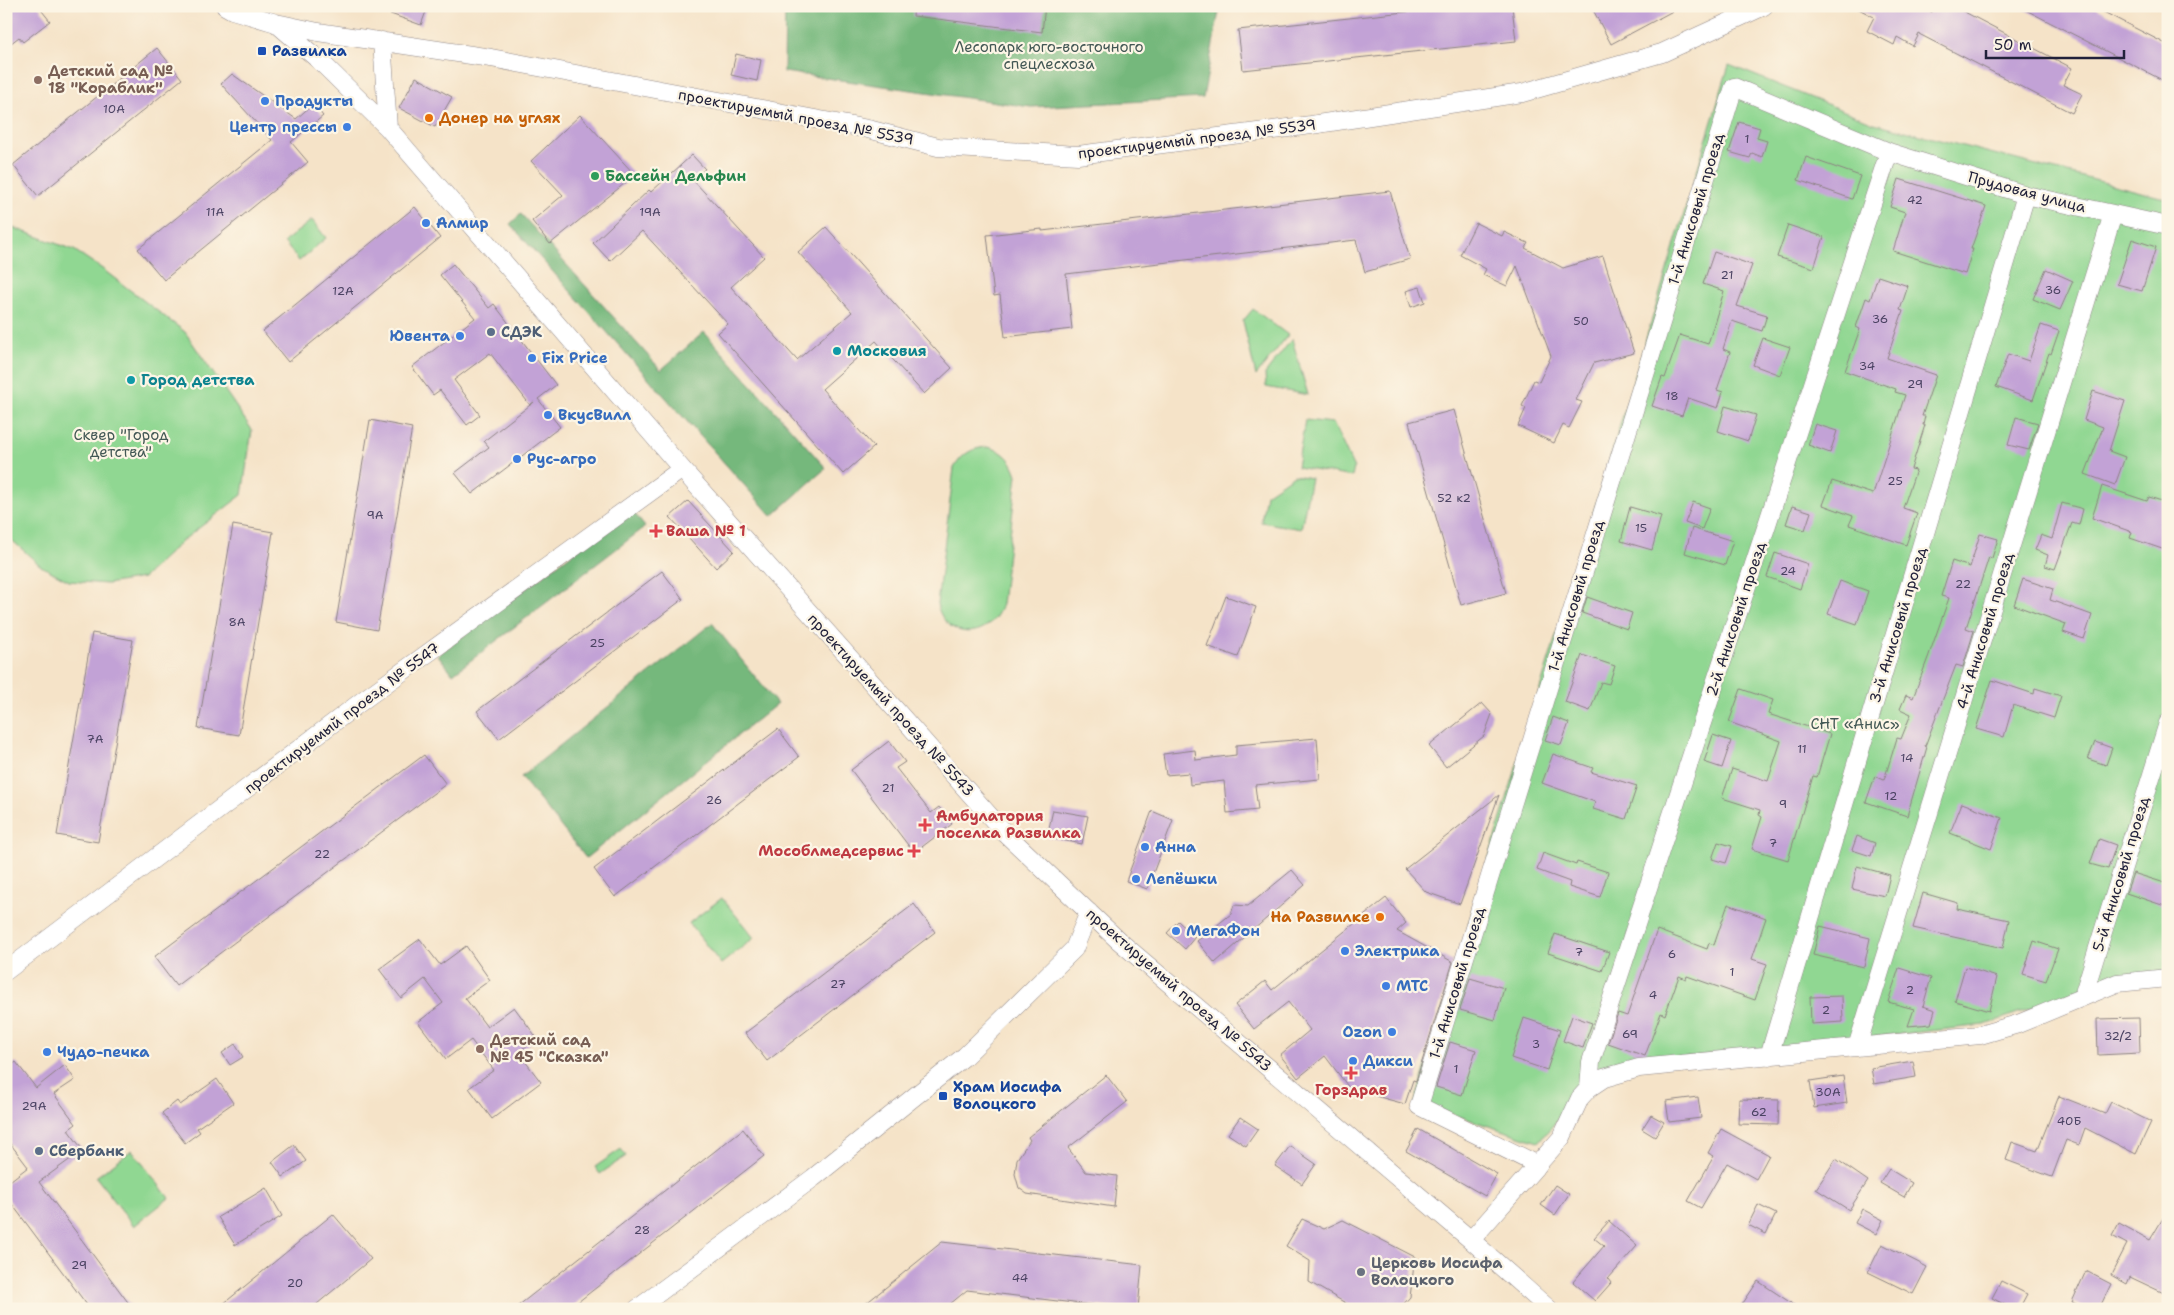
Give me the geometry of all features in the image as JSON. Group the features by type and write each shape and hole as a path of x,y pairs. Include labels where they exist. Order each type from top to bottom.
{"street":[{"path":"225,6 276,24"},
{"name":"проектируемый проезд № 5539","path":"276,24 491,58 868,129 938,146 1078,155 1311,125 1522,94 1662,53 1764,6"},
{"name":"проектируемый проезд № 5543","path":"276,24 321,62 388,128 682,469 1004,832 1118,940 1471,1240 1549,1309"},
{"path":"382,41 388,128"},
{"name":"Прудовая улица","path":"1734,87 1889,152 2026,195 2168,226"},
{"name":"1-й Анисовый проезд","path":"1538,1165 1419,1106 1734,87"},
{"name":"2-й Анисовый проезд","path":"1589,1088 1591,1062 1889,152"},
{"name":"3-й Анисовый проезд","path":"1769,1056 2026,195"},
{"name":"4-й Анисовый проезд","path":"1857,1047 2113,214"},
{"name":"проектируемый проезд № 5547","path":"6,971 366,698 682,469"},
{"name":"5-й Анисовый проезд","path":"2083,996 2168,723"},
{"path":"637,1309 813,1178 965,1056 1074,949 1089,912"},
{"path":"1471,1240 1562,1137 1580,1098 1589,1088 1604,1078 1639,1068 1980,1035 2018,1024 2117,983 2168,978"}],"green space":[{"name":"Лесопарк юго-восточного спецлесхоза","path":"785,6 1220,6 1203,98 1031,107 784,72"},
{"name":"СНТ «Анис»","path":"1729,65 1874,123 2168,199 2168,971 2070,994 1985,1025 1602,1066 1583,1079 1577,1087 1571,1105 1538,1142 1415,1102"},
{"path":"521,214 661,370 704,332 826,468 772,516 510,224"},
{"path":"312,220 326,238 299,261 284,242"},
{"name":"Сквер \"Город детства\"","path":"6,225 74,250 101,268 185,332 252,430 242,495 182,541 143,578 107,584 69,581 41,566 6,535"},
{"path":"1253,309 1288,335 1256,376 1243,321"},
{"path":"1292,339 1308,395 1266,387 1265,374"},
{"path":"1305,420 1333,423 1354,468 1352,477 1297,467"},
{"path":"988,447 1007,456 1013,464 1017,475 1002,604 996,616 988,625 979,630 969,632 949,625 942,616 937,604 954,468 960,459 968,453"},
{"path":"1294,475 1311,478 1301,529 1261,522 1266,494"},
{"path":"631,509 645,527 453,674 438,655"},
{"path":"712,623 777,704 586,858 521,777"},
{"path":"722,898 754,938 721,964 689,923"},
{"path":"621,1149 626,1156 600,1174 595,1167"},
{"path":"132,1150 169,1198 134,1226 96,1177"}],"building":[{"path":"6,6 38,6 50,21 23,42 19,37 6,47"},
{"path":"375,6 428,6 421,25 374,8"},
{"path":"914,6 1045,6 1042,32 913,16"},
{"path":"1460,6 1512,6 1516,41 1243,70 1238,30"},
{"path":"1591,6 1682,6 1611,44"},
{"path":"1853,6 1921,6 1932,12 1934,6 1953,6 2072,68 2063,85 2082,94 2072,113 1919,34 1913,46 1897,37 1894,45 1867,31 1874,17"},
{"path":"2018,6 2092,6 2168,45 2168,83"},
{"path":"157,48 182,79 38,196 13,165"},
{"path":"736,54 761,60 757,81 731,75"},
{"path":"232,74 296,119 313,104 323,116 291,142 308,162 164,280 138,249 272,140 221,84"},
{"path":"416,77 452,97 435,127 399,108"},
{"path":"580,115 635,175 550,244 532,221 563,195 531,161"},
{"path":"1739,122 1760,128 1757,138 1767,141 1762,157 1752,153 1750,158 1729,152"},
{"name":"Московия","path":"692,155 705,169 693,180 764,257 731,287 797,360 852,312 798,252 826,227 952,368 924,394 876,341 822,389 874,447 843,474 718,333 728,324 642,231 610,261 593,243 649,190 651,192"},
{"path":"1806,157 1860,176 1852,199 1798,180"},
{"path":"1899,179 1986,206 1971,249 1973,249 1965,274 1893,251 1905,212 1890,207"},
{"path":"1390,191 1410,259 1365,272 1356,240 1066,274 1072,329 1005,337 1000,295 994,296 987,235 1042,229 1042,231"},
{"path":"415,207 440,238 288,362 263,331"},
{"path":"1476,223 1502,236 1504,232 1528,243 1525,248 1563,268 1603,256 1634,353 1594,363 1576,400 1582,402 1569,428 1563,425 1554,443 1518,426 1526,408 1522,406 1534,380 1539,382 1551,356 1517,266 1507,286 1483,275 1486,269 1460,255"},
{"path":"1788,225 1824,237 1814,268 1777,257"},
{"path":"2132,239 2156,247 2142,291 2117,284"},
{"path":"1714,252 1752,265 1737,306 1767,315 1762,331 1732,321 1723,349 1730,352 1717,390 1723,392 1718,408 1688,398 1682,416 1652,406 1662,377 1665,378 1680,335 1708,344 1724,291 1703,284"},
{"path":"453,264 489,308 494,304 556,385 538,399 560,427 472,494 455,473 489,447 484,441 534,402 530,405 490,353 454,380 480,415 467,425 440,390 433,395 412,367 475,318 440,275"},
{"path":"2046,269 2073,281 2060,310 2033,299"},
{"path":"1878,276 1908,286 1900,310 1903,311 1887,358 1936,375 1922,416 1925,416 1923,425 1925,425 1911,469 1916,470 1903,508 1917,513 1906,545 1849,525 1853,516 1823,505 1832,481 1873,494 1905,395 1895,392 1896,389 1845,371 1860,329 1856,327 1866,298 1870,300"},
{"path":"1420,287 1425,302 1411,307 1406,291"},
{"path":"2041,325 2059,331 2051,354 2049,353 2033,400 1996,387 2008,354 2029,361"},
{"path":"1763,338 1790,347 1780,375 1753,365"},
{"path":"2093,391 2125,401 2109,451 2125,457 2115,485 2085,474 2103,427 2084,420"},
{"path":"1725,406 1756,415 1748,441 1718,431"},
{"path":"1454,410 1506,593 1461,605 1409,422"},
{"path":"2016,417 2038,423 2029,450 2008,445"},
{"path":"370,420 412,428 377,630 336,622"},
{"path":"1815,424 1837,431 1830,453 1808,445"},
{"path":"2102,486 2147,501 2149,497 2168,503 2168,542 2165,550 2130,538 2132,532 2092,518"},
{"path":"688,501 734,551 716,568 670,517"},
{"path":"1693,502 1710,508 1702,529 1685,523"},
{"path":"2062,503 2083,509 2079,525 2072,523 2055,569 2045,566 2048,555 2035,550 2041,535 2052,539"},
{"path":"1792,506 1811,512 1805,530 1786,524"},
{"path":"1630,507 1661,516 1652,550 1621,541"},
{"path":"233,525 273,532 239,735 198,728"},
{"path":"1692,528 1733,541 1725,565 1685,553"},
{"path":"1980,534 1998,539 1992,558 1989,557 1966,628 1974,631 1963,667 1956,665 1925,746 1927,747 1907,816 1866,802 1875,776 1884,780 1897,738 1901,739 1911,714 1900,709 1906,695 1913,698 1929,655 1949,598 1941,596 1952,561 1970,567"},
{"path":"1775,553 1808,564 1800,589 1767,577"},
{"path":"662,571 683,599 499,739 477,711"},
{"path":"2023,579 2053,589 2050,600 2092,615 2084,639 2063,632 2066,624 2014,605"},
{"path":"1840,581 1868,591 1857,624 1828,614"},
{"path":"1226,596 1256,607 1238,657 1207,646"},
{"path":"1587,597 1632,613 1627,629 1582,613"},
{"path":"92,633 133,640 98,842 57,835"},
{"path":"1582,655 1615,666 1609,684 1601,682 1590,711 1565,702"},
{"path":"1992,680 2034,694 2035,688 2061,696 2054,718 2013,705 2004,737 1976,729"},
{"path":"1741,689 1773,700 1768,714 1830,734 1817,777 1813,776 1788,860 1752,849 1762,817 1759,815 1760,810 1722,798 1732,769 1768,781 1781,741 1729,722"},
{"path":"1482,703 1492,714 1484,736 1446,767 1429,746"},
{"path":"1553,717 1569,723 1561,745 1545,740"},
{"path":"778,729 799,757 615,897 594,869"},
{"path":"1713,735 1731,741 1722,768 1704,762"},
{"path":"1317,738 1320,779 1255,785 1258,810 1227,813 1224,781 1190,785 1189,773 1166,775 1163,754 1195,750 1196,760 1236,755 1236,745"},
{"path":"889,741 905,762 896,768 931,813 939,807 952,824 914,853 851,770"},
{"path":"2095,742 2112,748 2106,765 2088,759"},
{"path":"1553,754 1593,768 1591,772 1637,786 1626,819 1593,809 1595,802 1542,783"},
{"path":"424,755 446,784 176,986 154,957"},
{"path":"1499,795 1460,904 1426,892 1405,869"},
{"path":"1962,803 2002,818 1991,849 1950,833"},
{"path":"1053,810 1088,816 1082,844 1047,837"},
{"path":"1152,811 1173,820 1147,889 1126,881"},
{"path":"1857,836 1875,843 1871,856 1852,850"},
{"path":"2099,839 2116,845 2108,869 2090,864"},
{"path":"1718,842 1732,846 1726,863 1712,859"},
{"path":"1543,853 1576,865 1577,862 1608,872 1600,897 1569,887 1570,882 1537,870"},
{"path":"1857,866 1890,875 1885,896 1852,889"},
{"path":"1292,870 1305,885 1215,963 1197,941 1231,914 1234,905 1248,906"},
{"path":"2133,873 2168,884 2168,907 2126,893"},
{"path":"1923,893 1958,903 1957,909 2009,920 2003,948 1913,928"},
{"path":"1386,898 1406,923 1397,931 1453,962 1416,1081 1413,1080 1405,1104 1350,1089 1325,1056 1298,1078 1280,1055 1310,1030 1288,1002 1254,1029 1235,1005 1265,981 1272,990"},
{"path":"914,904 935,932 767,1061 745,1033"},
{"path":"1728,904 1766,918 1752,959 1767,964 1755,1000 1687,976 1686,979 1679,976 1665,1015 1661,1013 1645,1056 1608,1043 1618,1013 1627,1016 1657,930 1707,949 1709,943 1714,945"},
{"path":"1178,921 1195,937 1185,949 1167,933"},
{"path":"1820,926 1870,938 1864,967 1813,955"},
{"path":"1555,934 1609,952 1602,971 1548,953"},
{"path":"420,939 440,965 466,946 490,980 465,998 487,1027 514,1007 537,1038 518,1052 541,1082 492,1119 469,1088 494,1070 471,1040 446,1059 418,1022 443,1003 425,979 401,998 379,969"},
{"path":"2034,941 2058,949 2046,981 2023,974"},
{"path":"1965,967 1997,977 1989,1011 1955,1001"},
{"path":"1899,968 1931,978 1923,1006 1935,1010 1931,1024 1908,1026 1914,1009 1888,1002"},
{"path":"1470,978 1504,988 1495,1020 1460,1010"},
{"path":"1842,996 1843,1022 1811,1024 1810,997"},
{"path":"1572,1016 1592,1023 1583,1048 1563,1041"},
{"path":"1524,1018 1560,1030 1547,1070 1511,1058"},
{"path":"2139,1018 2140,1053 2098,1055 2097,1019"},
{"path":"1450,1042 1476,1050 1462,1095 1436,1087"},
{"path":"235,1044 243,1057 230,1065 222,1053"},
{"path":"1913,1061 1916,1077 1874,1084 1871,1068"},
{"path":"16,1062 36,1088 65,1065 75,1080 54,1094 76,1124 68,1130 83,1150 39,1182 133,1309 90,1309 6,1196 6,1184 28,1167 6,1138 6,1069"},
{"path":"1106,1075 1127,1102 1068,1148 1086,1172 1117,1176 1114,1207 1027,1194 1019,1188 1015,1174 1017,1159 1030,1140 1028,1137"},
{"path":"1843,1076 1847,1103 1814,1108 1810,1081"},
{"path":"217,1079 233,1103 197,1128 200,1132 185,1143 162,1113 177,1101 180,1105"},
{"path":"2059,1096 2105,1114 2111,1102 2151,1122 2136,1154 2085,1128 2079,1145 2066,1140 2052,1177 2006,1160 2012,1142 2037,1151"},
{"path":"1698,1097 1701,1118 1669,1122 1666,1101"},
{"path":"1739,1099 1779,1100 1778,1125 1738,1124"},
{"path":"1651,1115 1664,1122 1655,1137 1642,1129"},
{"path":"1240,1117 1258,1129 1246,1146 1228,1134"},
{"path":"743,1129 764,1156 569,1309 514,1309"},
{"path":"1418,1129 1497,1174 1485,1196 1406,1151"},
{"path":"1721,1129 1769,1155 1756,1179 1727,1163 1701,1208 1688,1201 1714,1156 1708,1153"},
{"path":"294,1145 306,1161 283,1177 272,1162"},
{"path":"1290,1146 1316,1164 1302,1184 1275,1166"},
{"path":"1836,1159 1868,1181 1849,1210 1816,1189"},
{"path":"1889,1169 1912,1183 1904,1197 1880,1183"},
{"path":"1555,1185 1569,1194 1555,1215 1541,1205"},
{"path":"266,1188 282,1216 235,1245 218,1217"},
{"path":"1758,1205 1776,1214 1766,1234 1748,1225"},
{"path":"1862,1209 1883,1220 1876,1234 1855,1223"},
{"path":"2168,1210 2168,1295 2130,1277 2127,1284 2111,1275 2127,1244 2112,1236 2119,1223 2150,1240"},
{"path":"333,1214 371,1259 311,1309 217,1309"},
{"name":"Церковь Иосифа Волоцкого","path":"1302,1219 1324,1229 1343,1220 1415,1257 1410,1297 1399,1309 1356,1309 1309,1282 1310,1261 1286,1246"},
{"path":"1609,1221 1637,1246 1608,1279 1611,1283 1595,1301 1573,1282 1604,1246 1594,1238"},
{"path":"942,1242 1142,1265 1138,1309 1123,1309 967,1290 944,1309 859,1309"},
{"path":"1882,1244 1927,1267 1913,1294 1868,1272"},
{"path":"2086,1271 2111,1284 2099,1309 2086,1309 2072,1302"},
{"path":"1758,1281 1800,1309 1739,1309"},
{"path":"2001,1281 2027,1294 2019,1309 2013,1309 1992,1298"}],"place":[{"name":"Развилка","path":"262,51"},
{"name":"Детский сад № 18 \"Кораблик\"","path":"38,80"},
{"name":"Продукты","path":"265,101"},
{"name":"Донер на углях","path":"429,118"},
{"name":"Центр прессы","path":"347,127"},
{"name":"Бассейн Дельфин","path":"595,176"},
{"name":"Алмир","path":"426,223"},
{"name":"СДЭК","path":"491,332"},
{"name":"Ювента","path":"460,336"},
{"name":"Московия","path":"837,351"},
{"name":"Fix Price","path":"532,358"},
{"name":"Город детства","path":"131,380"},
{"name":"ВкусВилл","path":"548,415"},
{"name":"Рус-агро","path":"517,459"},
{"name":"Ваша № 1","path":"656,531"},
{"name":"Амбулатория поселка Развилка","path":"925,825"},
{"name":"Анна","path":"1145,847"},
{"name":"Мособлмедсервис","path":"914,851"},
{"name":"Лепёшки","path":"1136,879"},
{"name":"На Развилке","path":"1380,917"},
{"name":"МегаФон","path":"1176,931"},
{"name":"Электрика","path":"1345,951"},
{"name":"МТС","path":"1386,986"},
{"name":"Ozon","path":"1392,1032"},
{"name":"Детский сад № 45 \"Сказка\"","path":"480,1049"},
{"name":"Чудо-печка","path":"47,1052"},
{"name":"Дикси","path":"1353,1061"},
{"name":"Горздрав","path":"1351,1073"},
{"name":"Храм Иосифа Волоцкого","path":"943,1096"},
{"name":"Сбербанк","path":"39,1151"},
{"name":"Церковь Иосифа Волоцкого","path":"1361,1272"}]}
